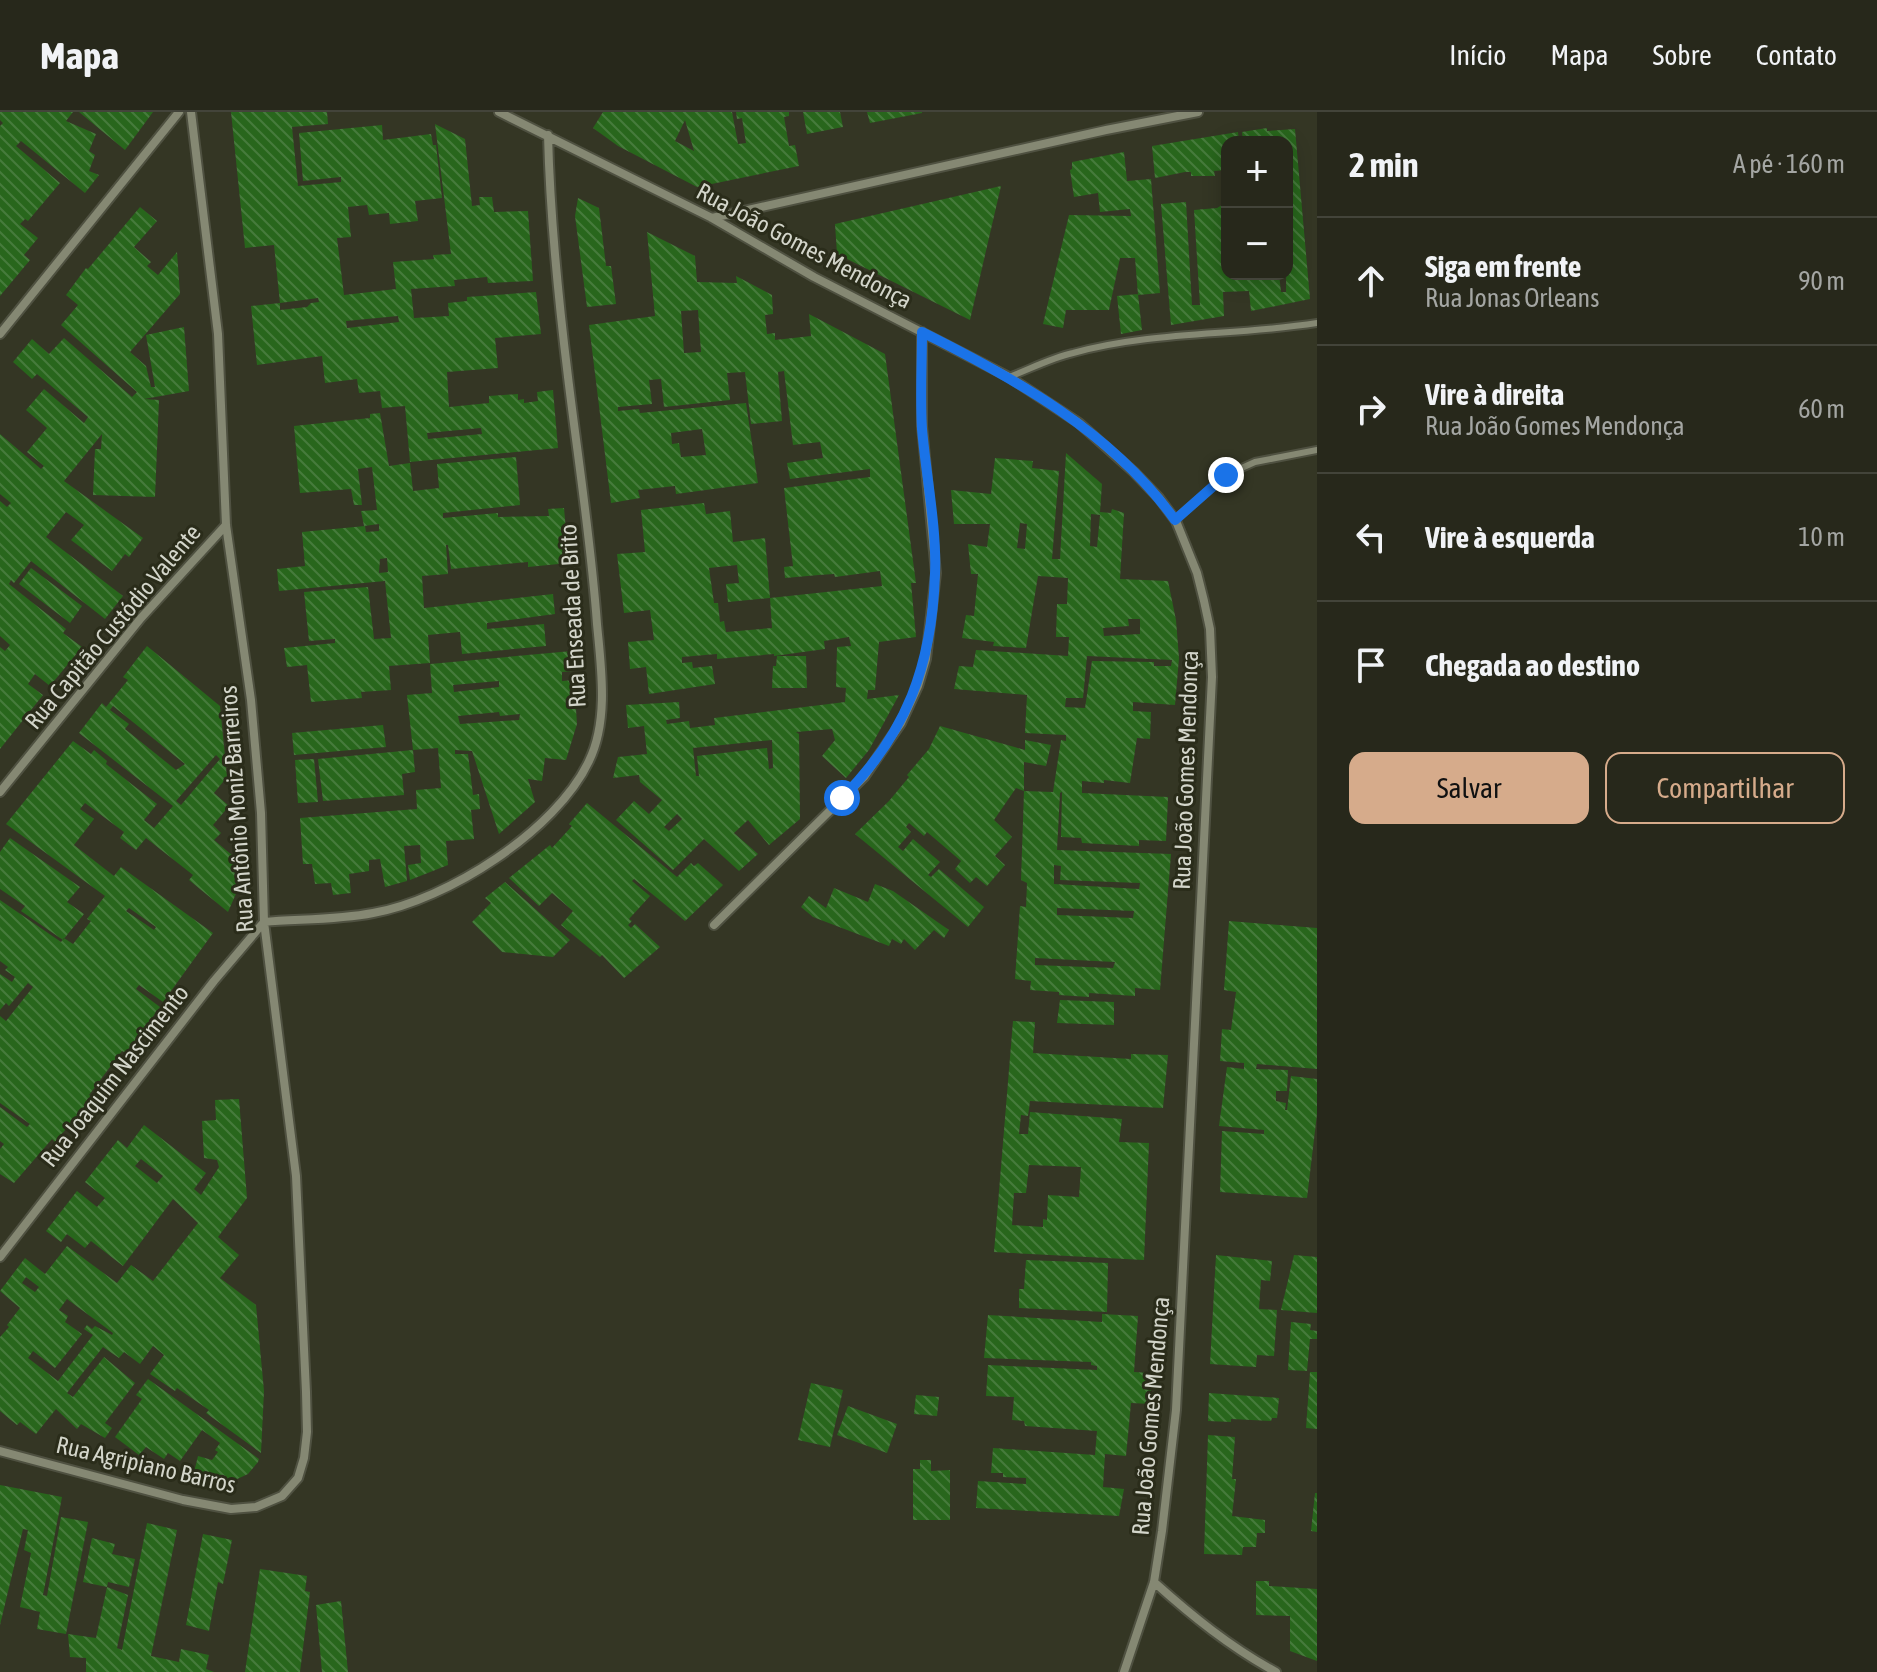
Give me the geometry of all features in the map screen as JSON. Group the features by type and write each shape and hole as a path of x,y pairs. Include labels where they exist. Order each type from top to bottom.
{"street":[{"path":"0,334 179,112"},
{"name":"Rua Antônio Moniz Barreiros","path":"191,112 218,334 226,525 251,700 261,813 264,922 296,1176 307,1432 298,1478 282,1496"},
{"name":"Rua João Gomes Mendonça","path":"499,112 712,218 814,277 1009,377 1079,423 1151,489 1175,520 1197,573 1210,629 1212,677 1176,1410 1154,1582 1124,1672"},
{"path":"712,218 1198,112"},
{"name":"Rua Enseada de Brito","path":"264,922 372,913 421,901 460,881 547,820 574,788 591,759 598,733 600,706 599,649 587,513 551,221 548,135"},
{"path":"714,925 864,777 901,723 918,686 926,659 936,573 922,426 922,332"},
{"name":"Rua Capitão Custódio Valente","path":"0,792 141,618 226,525"},
{"name":"Rua Joaquim Nascimento","path":"0,1257 214,981 264,922"},
{"name":"Rua Agripiano Barros","path":"0,1451 183,1500 231,1509 256,1507 282,1496"},
{"path":"1154,1582 1202,1625 1241,1653 1276,1672"}],"lane":[{"path":"1009,377 1072,353 1141,339 1273,331 1317,323"},
{"path":"1175,520 1226,475 1255,462 1317,450"}],"building":[{"path":"0,112 73,112 66,121 96,134 89,151 95,155 89,171 99,175 85,193 21,141 16,146 60,183 28,221 25,219 20,224 38,238 24,255 30,260 0,296 0,126 3,123"},
{"path":"79,112 153,112 125,150"},
{"path":"231,112 327,112 328,124 292,127 298,186 341,182 341,177 303,181 299,133 382,125 383,140 431,134 433,145 436,145 442,198 415,201 418,221 390,224 389,213 369,215 367,205 348,207 351,237 337,238 344,295 396,289 393,262 434,259 433,255 451,254 435,124 465,139 472,206 480,205 479,197 492,197 494,212 528,211 533,281 488,283 487,277 454,280 455,286 411,289 414,318 449,316 448,303 467,301 467,297 536,292 541,334 495,338 498,368 447,372 449,407 489,403 489,396 518,394 518,400 524,399 524,403 538,401 537,392 553,390 558,448 410,462 405,406 382,408 380,391 359,393 357,379 325,383 322,356 257,365 251,306 280,303 274,245 245,248","holes":["318,298 319,302 307,307 280,310 280,303","398,316 399,322 347,328 346,321","481,428 482,434 428,439 427,433"]},
{"path":"603,112 732,112 738,144 746,143 742,118 737,119 736,112 789,112 789,116 784,117 789,146 795,145 799,166 697,187 618,146 593,128","holes":["685,120 694,151 675,141"]},
{"path":"803,112 840,112 843,127 807,134"},
{"path":"867,112 922,112 922,113 870,123"},
{"path":"1267,128 1267,131 1295,129 1310,299 1251,311 1249,291 1223,292 1224,316 1171,325 1161,204 1186,202 1192,305 1200,305 1194,210 1221,206 1221,280 1280,280 1281,292 1286,292 1286,280 1293,280 1293,136 1242,136 1242,132"},
{"path":"1238,132 1238,136 1221,136 1221,170 1214,171 1215,176 1191,176 1191,172 1185,172 1155,178 1152,146"},
{"path":"1124,152 1127,181 1151,179 1160,293 1138,295 1135,258 1120,258 1109,310 1066,310 1063,328 1043,324 1069,215 1131,216 1130,209 1100,212 1098,193 1074,197 1070,170 1072,162"},
{"path":"1001,186 970,320 837,254 835,224"},
{"path":"578,198 599,208 606,266 611,266 616,304 587,307 575,216"},
{"path":"140,207 157,221 134,247 151,262 147,266 158,275 177,252 180,294 130,352 146,366 151,387 155,387 146,335 184,327 189,391 144,399 159,400 155,497 93,495 95,449 101,449 102,434 64,481 143,538 129,557 125,554 112,571 71,540 84,525 66,512 46,537 123,596 105,619 31,561 14,583 11,580 9,584 66,629 63,633 82,647 50,686 35,674 28,684 43,695 0,749 0,647 5,651 10,645 0,636 0,501 7,507 11,503 0,494 0,434 41,469 44,466 27,452 47,428 26,410 44,389 84,423 88,417 37,374 32,379 13,362 32,339 49,354 64,338 132,397 137,392 61,325 78,305 66,295"},
{"path":"647,232 695,256 697,282 737,283 736,276 772,295 773,314 765,315 767,334 775,333 775,340 811,336 809,314 885,354 916,583 911,583 916,637 879,642 875,690 868,690 867,699 899,695 869,750 846,778 822,756 835,740 832,729 796,732 799,734 800,819 769,845 748,820 734,833 758,854 739,871 704,839 673,870 616,820 634,801 649,814 662,800 640,782 639,775 613,778 618,757 647,754 644,726 628,728 626,705 679,702 680,718 666,720 667,724 689,721 690,728 715,725 714,718 845,702 846,688 836,687 837,647 851,646 849,637 824,641 825,649 774,656 717,659 717,654 682,657 682,663 692,662 693,668 712,666 715,684 649,694 646,667 630,669 628,642 654,640 650,610 624,613 617,554 645,552 641,510 704,503 706,514 730,511 733,542 765,538 770,598 882,586 880,571 835,577 834,574 785,578 784,567 793,566 784,488 870,477 870,469 790,479 787,463 823,458 820,442 793,445 784,371 778,372 782,421 751,424 745,372 727,373 730,400 664,407 661,379 649,380 652,404 618,407 618,411 639,409 640,413 746,403 758,483 676,494 675,486 638,490 640,498 611,503 589,325 655,316","holes":["698,310 701,352 684,353 681,311","702,429 706,455 681,457 679,443 672,444 671,433","737,565 739,583 726,584 728,602 770,598 772,628 726,632 724,621 720,622 718,603 714,603 709,568","772,740 773,768 769,769 767,748 697,756 699,776 696,776 693,748","677,814 682,819 669,831 664,827"]},
{"path":"1138,294 1142,330 1121,334 1117,296"},
{"path":"380,413 389,466 410,463 413,491 439,488 437,464 516,457 520,505 443,513 443,518 498,513 498,517 549,516 548,509 564,508 569,563 528,567 528,562 451,569 446,545 448,574 422,576 424,608 553,594 555,614 487,623 487,629 544,624 546,646 462,654 460,632 428,635 430,663 389,666 391,690 361,692 362,698 311,702 307,665 287,667 284,648 335,643 335,639 309,641 304,592 368,587 374,639 391,638 385,581 279,591 277,569 305,566 302,532 365,526 366,532 379,531 379,524 364,526 361,511 377,510 372,467 358,469 362,505 354,505 351,489 300,493 294,426 370,418 370,414","holes":["387,558 388,572 379,573 380,559"]},
{"path":"1066,453 1102,484 1100,512 1111,513 1112,509 1124,513 1120,579 1168,581 1176,620 1179,658 1175,705 1133,702 1133,711 1151,712 1150,739 1137,738 1130,783 1082,781 1082,793 1168,797 1166,841 1139,840 1139,846 1082,843 1081,838 1061,837 1062,792 1057,850 1171,854 1160,990 1135,988 1135,996 1059,995 1059,992 1030,990 1031,981 1015,979 1020,906 1026,907 1027,883 1021,880 1024,791 1053,792 1061,740 1066,741 1066,735 1025,733 1027,695 954,689 959,666 973,667 976,650 1068,656 1069,637 1056,637 1057,604 1067,604 1068,578 1038,576 1026,648 993,646 994,642 962,638 966,615 974,616 978,574 971,574 968,544 987,547 990,524 954,524 951,490 991,494 995,458 1033,461 1032,468 1059,471 1052,559 1060,559","holes":["1091,514 1100,515 1097,547 1090,546","1020,523 1027,524 1025,549 1017,548","1128,619 1140,619 1140,634 1104,636 1103,628 1129,626","1087,656 1172,660 1171,666 1154,666 1154,662 1092,661 1085,708 1065,707 1066,698 1083,698","1054,865 1061,866 1060,880 1140,883 1139,889 1054,884","1057,908 1134,911 1133,918 1057,915","1035,958 1115,962 1113,968 1035,965"]},
{"path":"31,568 82,606 70,623 19,584"},
{"path":"147,646 220,706 227,777 214,793 229,806 213,825 221,833 214,840 239,861 238,889 228,912 189,880 193,875 146,838 136,850 120,838 124,832 85,803 80,809 94,819 74,845 114,876 121,867 213,933 163,1002 139,985 136,989 160,1007 126,1053 122,1051 89,1095 93,1097 55,1142 52,1139 14,1183 0,1174 0,1149 4,1144 0,1141 0,1107 27,1127 30,1124 0,1103 0,1016 6,1021 33,987 28,983 9,1006 6,1003 0,1010 0,974 12,982 15,977 5,970 8,967 0,961 0,900 61,942 64,938 73,944 105,896 6,824 73,741 91,754 94,750 107,761 106,764 157,804 144,820 154,828 173,806 79,733 102,703 106,707 128,680 123,677","holes":["113,706 185,764 176,770 125,729 129,724 110,710","216,755 220,759 181,805 176,801","129,908 156,927 154,930 126,911"]},
{"path":"572,651 573,671 562,672 562,681 574,680 577,724 566,760 545,758 542,781 528,779 535,802 499,834 472,751 455,750 455,754 468,754 473,795 479,794 480,809 471,810 474,839 446,841 448,865 410,880 408,865 421,863 420,845 404,846 407,881 385,887 380,859 369,860 369,871 349,874 351,893 333,895 331,883 315,884 312,864 303,864 300,818 417,809 416,790 441,788 438,748 413,750 407,695 432,693 430,664","holes":["499,681 499,687 454,692 453,685","499,712 500,716 520,714 519,720 460,724 458,716"]},
{"path":"777,656 806,656 807,688 772,688 773,666 776,666"},
{"path":"383,725 386,747 294,755 292,733"},
{"path":"940,726 1025,750 1025,740 1051,745 1046,766 1024,762 1024,791 1016,788 994,820 1012,837 995,856 1005,865 987,886 976,877 970,883 955,869 961,861 927,832 924,836 909,823 906,827 911,832 898,847 903,851 913,839 940,862 928,875 931,877 939,869 984,907 968,927 855,834 909,777 907,775 929,749"},
{"path":"413,750 415,772 402,774 404,795 323,801 318,759"},
{"path":"314,759 318,802 298,803 295,760"},
{"path":"587,803 677,877 691,863 694,866 698,863 723,885 685,921 634,879 632,881 650,896 629,919 632,921 628,925 631,928 635,924 660,947 624,978 602,955 600,957 561,925 573,911 552,893 539,906 509,878 550,845 552,848"},
{"path":"10,838 80,887 67,902 84,914 63,940 21,911 25,906 0,889 0,852"},
{"path":"505,882 570,940 553,957 502,952 472,922 491,903 485,898"},
{"path":"875,884 893,891 949,930 944,938 934,930 915,950 904,939 901,944 892,939 889,946 813,917 801,907 809,896 826,908 834,888 868,902"},
{"path":"1229,921 1317,928 1317,1069 1257,1064 1256,1069 1288,1070 1287,1091 1276,1091 1276,1101 1286,1103 1285,1110 1291,1076 1317,1079 1317,1114 1307,1198 1220,1192 1222,1131 1264,1134 1264,1130 1219,1126 1227,1067 1244,1069 1244,1063 1220,1061 1222,1029 1231,1030 1236,992 1224,990"},
{"path":"1060,1000 1114,1002 1114,1025 1057,1023"},
{"path":"1013,1021 1035,1022 1033,1053 1131,1059 1131,1054 1168,1055 1163,1108 1030,1101 1028,1116 1021,1115 1019,1134 1028,1134 1030,1112 1122,1119 1119,1142 1149,1143 1144,1260 994,1252","holes":["1029,1165 1081,1167 1079,1197 1048,1195 1047,1220 1043,1219 1043,1227 1012,1225 1014,1193 1026,1193"]},
{"path":"239,1099 247,1198 218,1237 239,1255 220,1278 256,1305 264,1391 261,1453 206,1413 209,1410 150,1374 164,1355 153,1346 140,1364 124,1352 119,1358 103,1347 67,1393 73,1397 104,1357 135,1383 105,1423 112,1428 105,1438 81,1424 77,1429 56,1409 36,1434 20,1422 17,1425 0,1411 0,1337 20,1308 0,1291 25,1258 45,1274 67,1246 117,1283 131,1265 153,1281 198,1223 173,1199 123,1266 91,1241 85,1248 67,1234 61,1242 46,1231 77,1191 97,1207 105,1198 85,1182 118,1140 127,1148 144,1125 206,1173 194,1189 201,1195 219,1167 217,1160 204,1158 202,1121 216,1120 215,1100","holes":["141,1159 163,1176 157,1183 135,1166","26,1277 39,1287 35,1292 22,1283","67,1299 113,1333 87,1325 84,1329 93,1335 58,1381 28,1358 33,1351 55,1368 82,1334 65,1322 68,1316 59,1310"]},
{"path":"1216,1255 1272,1261 1270,1281 1261,1280 1259,1309 1277,1310 1274,1356 1257,1355 1256,1367 1210,1364"},
{"path":"1294,1255 1317,1257 1317,1313 1281,1310"},
{"path":"1026,1260 1108,1263 1107,1312 1019,1308 1019,1289 1024,1289"},
{"path":"1102,1314 1138,1316 1134,1372 1151,1373 1151,1404 1131,1403 1126,1456 1105,1454 1103,1487 1124,1489 1119,1516 976,1508 978,1481 1026,1484 1026,1478 991,1473 993,1448 1095,1455 1097,1431 1025,1426 1024,1421 1012,1420 1014,1397 986,1396 988,1365 1097,1370 1091,1362 984,1358 988,1315 1102,1322"},
{"path":"1291,1322 1311,1324 1310,1330 1317,1331 1317,1339 1310,1339 1307,1371 1288,1370"},
{"path":"1310,1372 1317,1372 1317,1429 1306,1428"},
{"path":"148,1379 259,1459 248,1474 222,1486 191,1484 198,1456 212,1460 220,1443 202,1430 180,1461 168,1453 164,1459 146,1447 139,1455 115,1437 142,1399 136,1395"},
{"path":"811,1383 843,1390 830,1447 798,1440"},
{"path":"1209,1393 1279,1398 1277,1418 1271,1421 1208,1421"},
{"path":"916,1395 939,1397 937,1416 914,1414"},
{"path":"848,1406 897,1424 887,1453 837,1435"},
{"path":"1208,1435 1235,1437 1232,1479 1236,1479 1232,1516 1265,1520 1265,1533 1257,1533 1256,1547 1243,1547 1242,1555 1204,1554"},
{"path":"920,1460 931,1460 931,1471 950,1470 950,1520 913,1520 913,1469 920,1469"},
{"path":"0,1485 62,1497 43,1595 47,1596 61,1517 88,1522 66,1634 37,1629 40,1612 20,1607 31,1553 24,1550 28,1530 23,1529 0,1625"},
{"path":"1317,1493 1317,1532 1311,1531"},
{"path":"147,1523 177,1530 151,1656 179,1662 181,1649 209,1655 206,1669 214,1672 86,1672 86,1658 70,1657 68,1634 96,1638 107,1587 128,1595 117,1648 122,1650"},
{"path":"203,1534 232,1540 223,1584 218,1582 209,1631 186,1625"},
{"path":"92,1538 115,1544 112,1554 135,1559 129,1587 108,1582 107,1587 83,1582"},
{"path":"260,1569 307,1576 305,1591 310,1592 300,1672 245,1672"},
{"path":"1256,1581 1269,1581 1269,1586 1317,1589 1317,1661 1290,1651 1290,1616 1256,1615"},
{"path":"341,1601 348,1672 322,1672 316,1605"}],"route":[{"path":"842,798 864,777 901,723 926,659 936,573 922,426 922,332 1042,396 1079,423 1134,472 1175,520 1226,475"}]}
